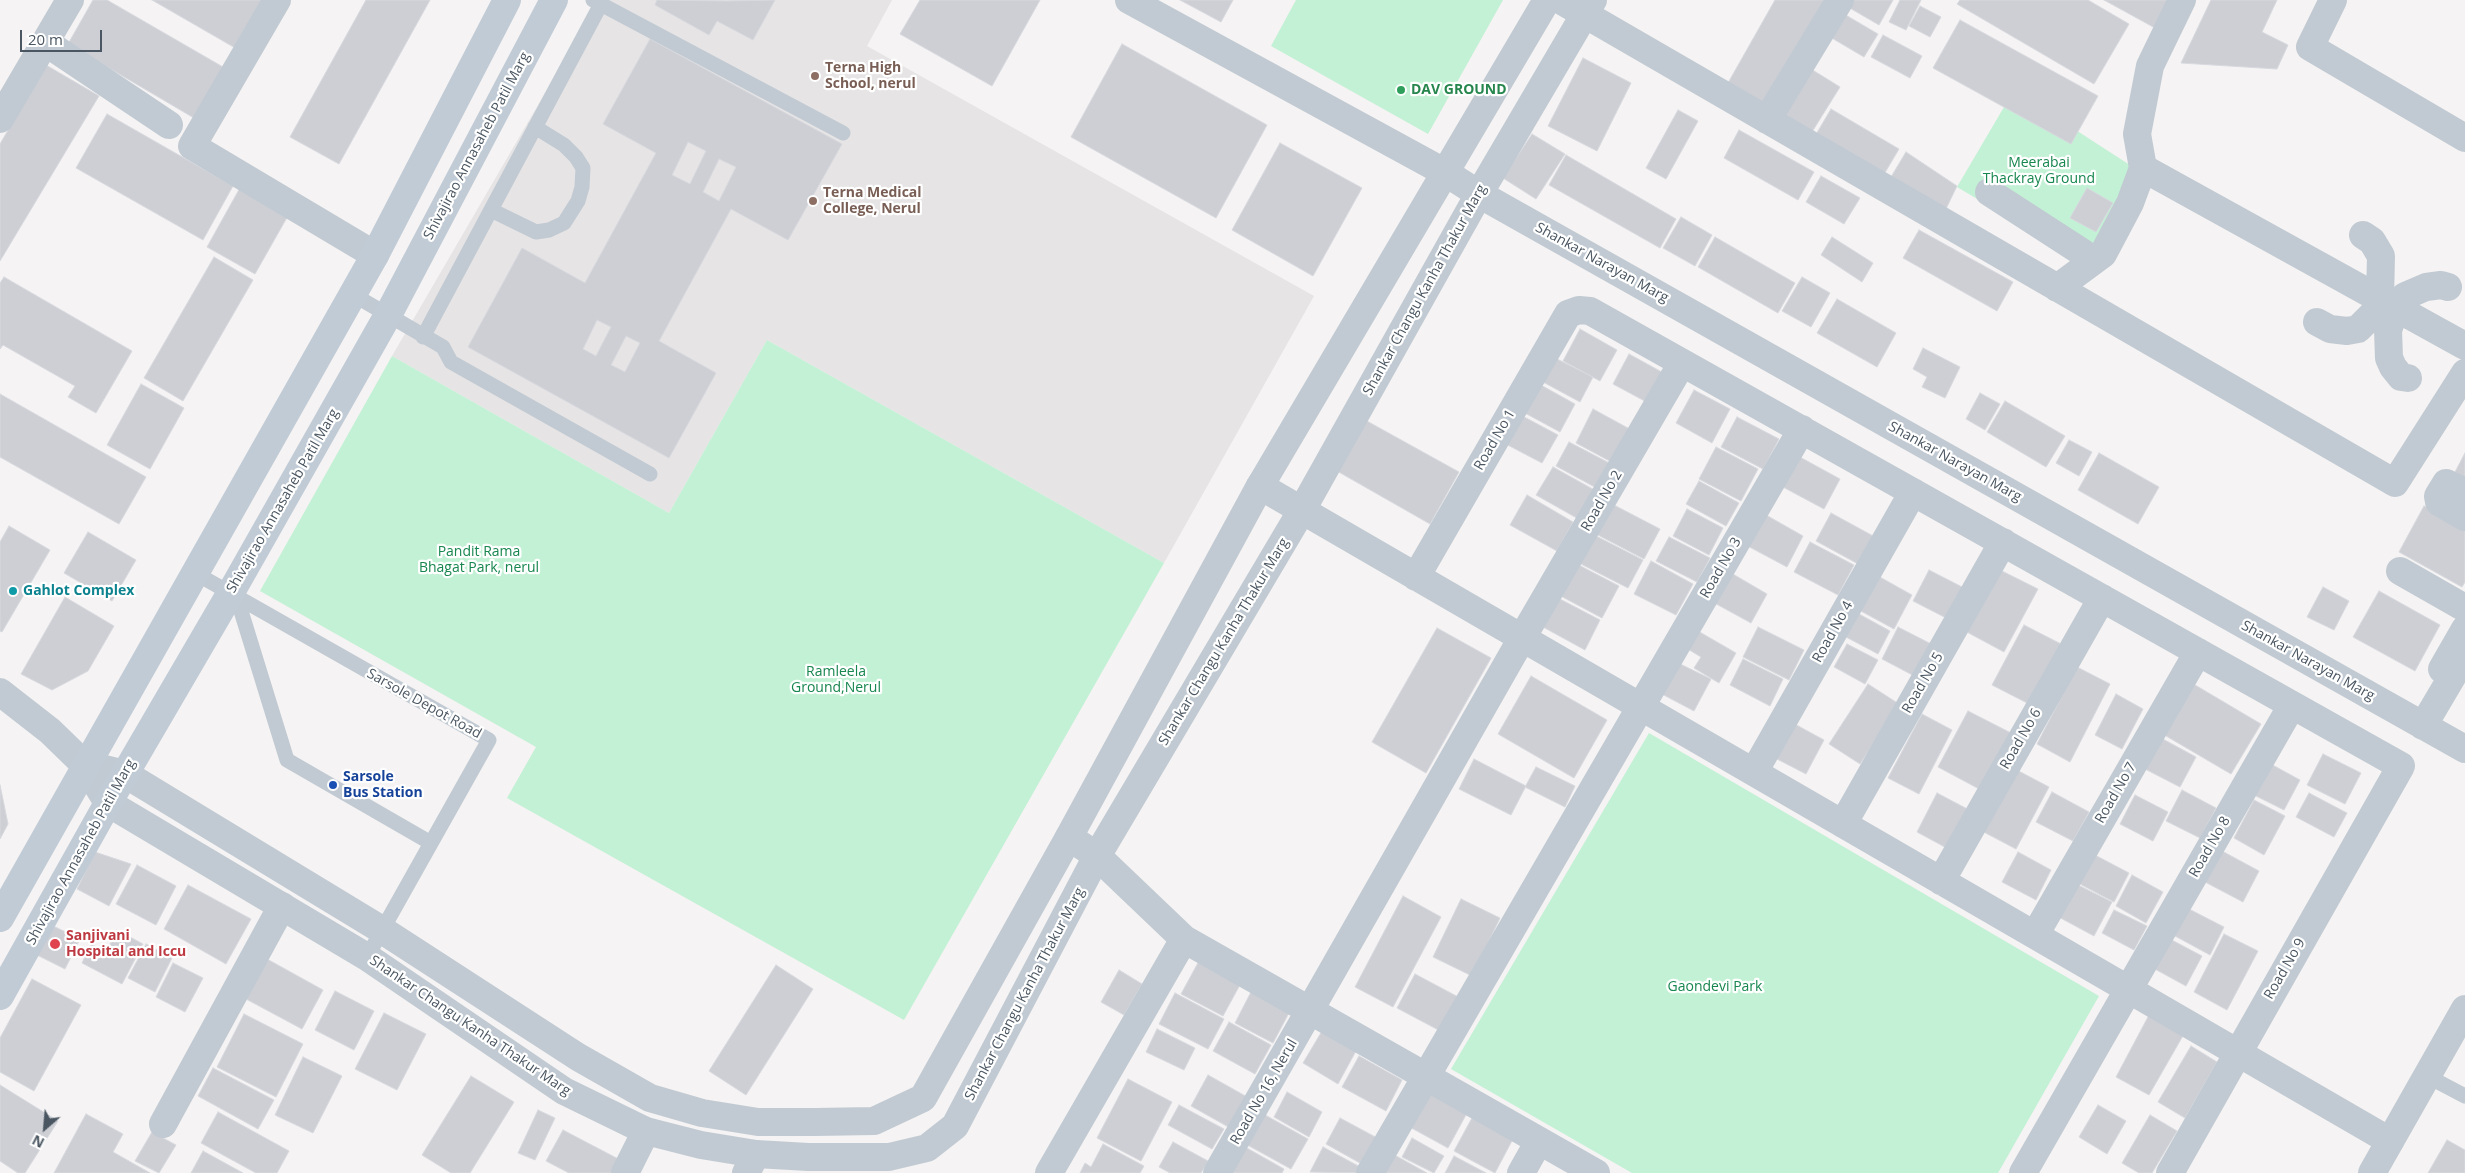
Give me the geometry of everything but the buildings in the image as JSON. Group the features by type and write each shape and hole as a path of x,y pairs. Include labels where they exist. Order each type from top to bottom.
{"main road":[{"path":"0,918 375,255 507,0"},
{"name":"Shivajirao Annasaheb Patil Marg","path":"0,996 124,774 234,596 388,316 554,0"}],"street":[{"path":"0,119 70,0"},
{"path":"277,0 192,146 375,255"},
{"name":"Shankar Narayan Marg","path":"1129,0 1446,173 1479,194 2465,749"},
{"path":"85,765 124,774 382,930 583,1059 650,1098 702,1113 758,1122 874,1121 923,1098 1070,837 1260,486 1547,0"},
{"path":"1560,0 1589,7 1767,120 2394,483 2465,373"},
{"path":"1767,120 1840,0"},
{"path":"2057,288 2103,254 2130,203 2143,168 2137,134 2150,66 2182,0"},
{"path":"2333,0 2310,47 2465,138"},
{"name":"Shankar Changu Kanha Thakur Marg","path":"0,692 50,731 85,765 108,803 367,957 564,1090 646,1131 701,1145 751,1163 808,1157 884,1165 927,1148 955,1126 1097,856 1302,510 1479,194 1589,7"},
{"path":"46,42 169,124"},
{"path":"2143,168 2465,346"},
{"path":"1989,192 2094,260"},
{"path":"2363,235 2372,241 2381,256 2388,304 2389,358 2401,377 2408,378"},
{"path":"2317,322 2330,329 2347,331 2358,329 2378,309 2405,296 2426,287 2441,285 2448,287"},
{"name":"Road No 1","path":"1416,577 1568,314 1580,310 1590,311 1682,363"},
{"path":"1682,363 2292,704"},
{"name":"Road No 2","path":"1311,1011 1522,638 1682,363"},
{"name":"Road No 3","path":"1370,1173 1802,429"},
{"path":"2465,492 2446,483 2438,496 2439,502 2465,517"},
{"path":"1260,486 2390,1141"},
{"name":"Road No 4","path":"1754,772 1913,492"},
{"name":"Road No 5","path":"1843,824 2003,542"},
{"path":"2400,571 2465,608"},
{"name":"Road No 6","path":"1941,881 2102,598"},
{"path":"2428,693 2465,629"},
{"name":"Road No 7","path":"2034,935 2198,652"},
{"path":"2424,726 2465,655"},
{"name":"Road No 9","path":"2170,1173 2401,766 2292,704"},
{"name":"Road No 8","path":"2023,1173 2292,704"},
{"path":"1070,837 1097,856 1184,939 1596,1173"},
{"path":"163,1124 282,906"},
{"path":"1049,1173 1184,939"},
{"path":"2372,1173 2465,1010"},
{"name":"Road No 16, Nerul","path":"1217,1173 1311,1011"},
{"path":"564,1090 583,1059"},
{"path":"874,1121 884,1165 915,1173"},
{"path":"625,1173 646,1131"},
{"path":"1520,1173 1540,1141"}],"lane":[{"path":"424,337 535,127 597,2 843,133"},
{"path":"491,210 536,232 549,230 564,223 578,201 582,187 582,168 576,157 564,145 535,127"},
{"path":"352,294 443,347 451,362 650,474"},
{"name":"Sarsole Depot Road","path":"195,573 489,740 367,957"},
{"path":"234,596 287,760 431,843"},
{"path":"2428,1076 2465,1096"}],"shaded area":[{"name":"Terna Medical College, Nerul","path":"599,0 892,0 867,46 1314,296 1164,563 767,340 669,513 392,356"}],"green space":[{"name":"DAV GROUND","path":"1296,0 1503,0 1428,134 1271,46"},
{"name":"Meerabai Thackray Ground","path":"2014,90 2136,169 2084,262 1957,187"},
{"name":"Ramleela Ground,Nerul","path":"767,340 1164,563 904,1020 507,798 536,747 260,591 392,356 669,513"},
{"name":"Gaondevi Park","path":"1649,733 2099,996 1998,1173 1632,1173 1451,1069"}],"place":[{"name":"Terna High School, nerul","path":"815,76"},
{"name":"DAV GROUND","path":"1401,90"},
{"name":"Terna Medical College, Nerul","path":"813,201"},
{"name":"Gahlot Complex","path":"13,591"},
{"name":"Sarsole Bus Station","path":"333,785"},
{"name":"Sanjivani Hospital and Iccu","path":"55,944"}],"park label":[{"name":"Pandit Rama Bhagat Park, nerul","path":"479,560"}]}
